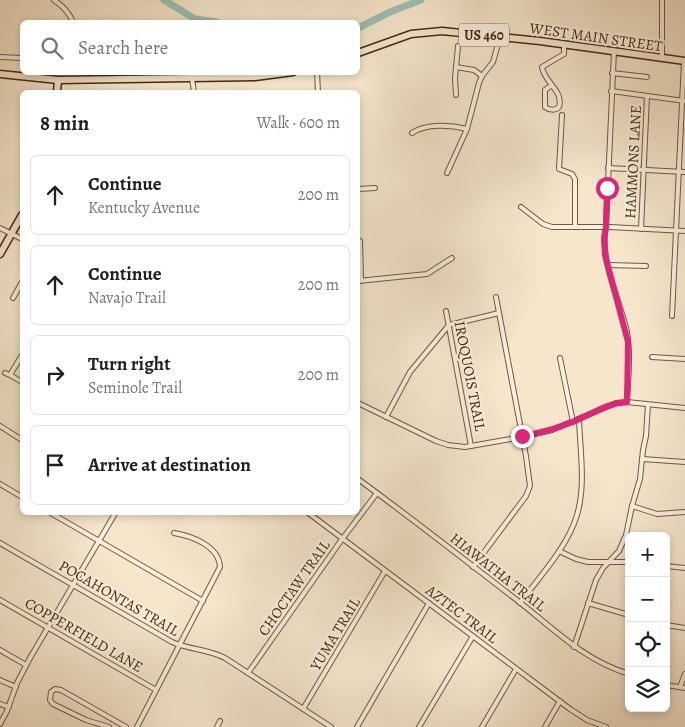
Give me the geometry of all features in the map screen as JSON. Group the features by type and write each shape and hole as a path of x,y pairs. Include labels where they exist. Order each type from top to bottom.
{"main road":[{"name":"WEST MAIN STREET","path":"360,52 394,39 424,32 448,31 684,61"},
{"path":"0,74 58,80 123,80 191,75 264,75"},
{"path":"57,90 58,80"},
{"path":"0,254 20,219"}],"street":[{"path":"54,0 65,8 71,20"},
{"path":"662,0 662,58"},
{"path":"447,174 467,129 482,76 493,62 500,37"},
{"path":"456,96 458,46"},
{"path":"552,85 545,90 545,108 557,110 560,103 558,94 552,85 543,72 542,67 564,54 564,46"},
{"path":"614,51 604,238 605,255 628,342 627,402"},
{"path":"0,57 20,58"},
{"path":"672,316 684,101 684,61"},
{"path":"456,67 474,70 482,76"},
{"path":"612,73 647,76"},
{"path":"191,75 194,90"},
{"path":"317,75 318,90"},
{"path":"611,91 684,101"},
{"name":"HAMMONS LANE","path":"641,229 647,96"},
{"path":"562,115 559,169 572,174 575,179 575,227"},
{"path":"412,133 419,128 453,126 467,129"},
{"path":"608,168 685,172"},
{"path":"360,189 374,188"},
{"path":"521,206 548,226 685,231"},
{"path":"0,228 20,238"},
{"path":"360,281 427,274 452,258"},
{"path":"608,265 646,266"},
{"path":"12,298 20,285"},
{"path":"473,567 530,486 496,297"},
{"name":"IROQUOIS TRAIL","path":"446,311 471,446"},
{"path":"386,417 410,372 448,325 499,313"},
{"path":"652,357 685,359"},
{"path":"10,375 20,358"},
{"path":"560,358 573,422"},
{"path":"5,373 20,381"},
{"path":"360,404 448,445 471,446 552,430 573,422 604,406 616,403 627,402 685,408"},
{"path":"574,647 596,580 624,543 640,479 648,405"},
{"path":"520,603 559,551 577,515 581,477 579,419"},
{"path":"0,426 20,439"},
{"path":"642,459 685,462"},
{"name":"HIAWATHA TRAIL","path":"360,480 520,603 574,647 594,660 625,672"},
{"path":"0,484 20,496"},
{"name":"CHOCTAW TRAIL","path":"248,673 342,539 377,493"},
{"path":"632,506 657,514 685,512"},
{"path":"54,515 203,601"},
{"path":"1,726 26,665 114,515"},
{"name":"AZTEC TRAIL","path":"311,515 560,701 587,720 604,727"},
{"path":"137,727 220,567 218,557 211,548 190,536 174,533"},
{"name":"POCAHONTAS TRAIL","path":"0,543 180,646 218,654 331,727"},
{"path":"559,551 583,561 625,562"},
{"path":"670,566 685,568"},
{"name":"YUMA TRAIL","path":"303,709 385,571"},
{"name":"COPPERFIELD LANE","path":"0,600 156,690"},
{"path":"588,602 625,614"},
{"path":"357,727 429,603"},
{"path":"670,626 685,628"},
{"path":"419,727 473,636"},
{"path":"0,650 26,665"},
{"path":"482,727 516,668"},
{"path":"682,688 685,674"},
{"path":"0,680 16,687"},
{"path":"116,721 111,727 86,720 53,704 50,700 51,692 56,689 60,690 116,721 126,727"},
{"path":"545,727 560,701"},
{"path":"0,704 8,707"},
{"path":"217,727 220,721"}],"waterway":[{"path":"164,0 195,19 202,20"},
{"path":"360,27 390,12 421,0"}],"route":[{"path":"522,436 552,430 573,422 604,406 627,402 628,342 624,320 605,255 604,238 607,188"}]}
